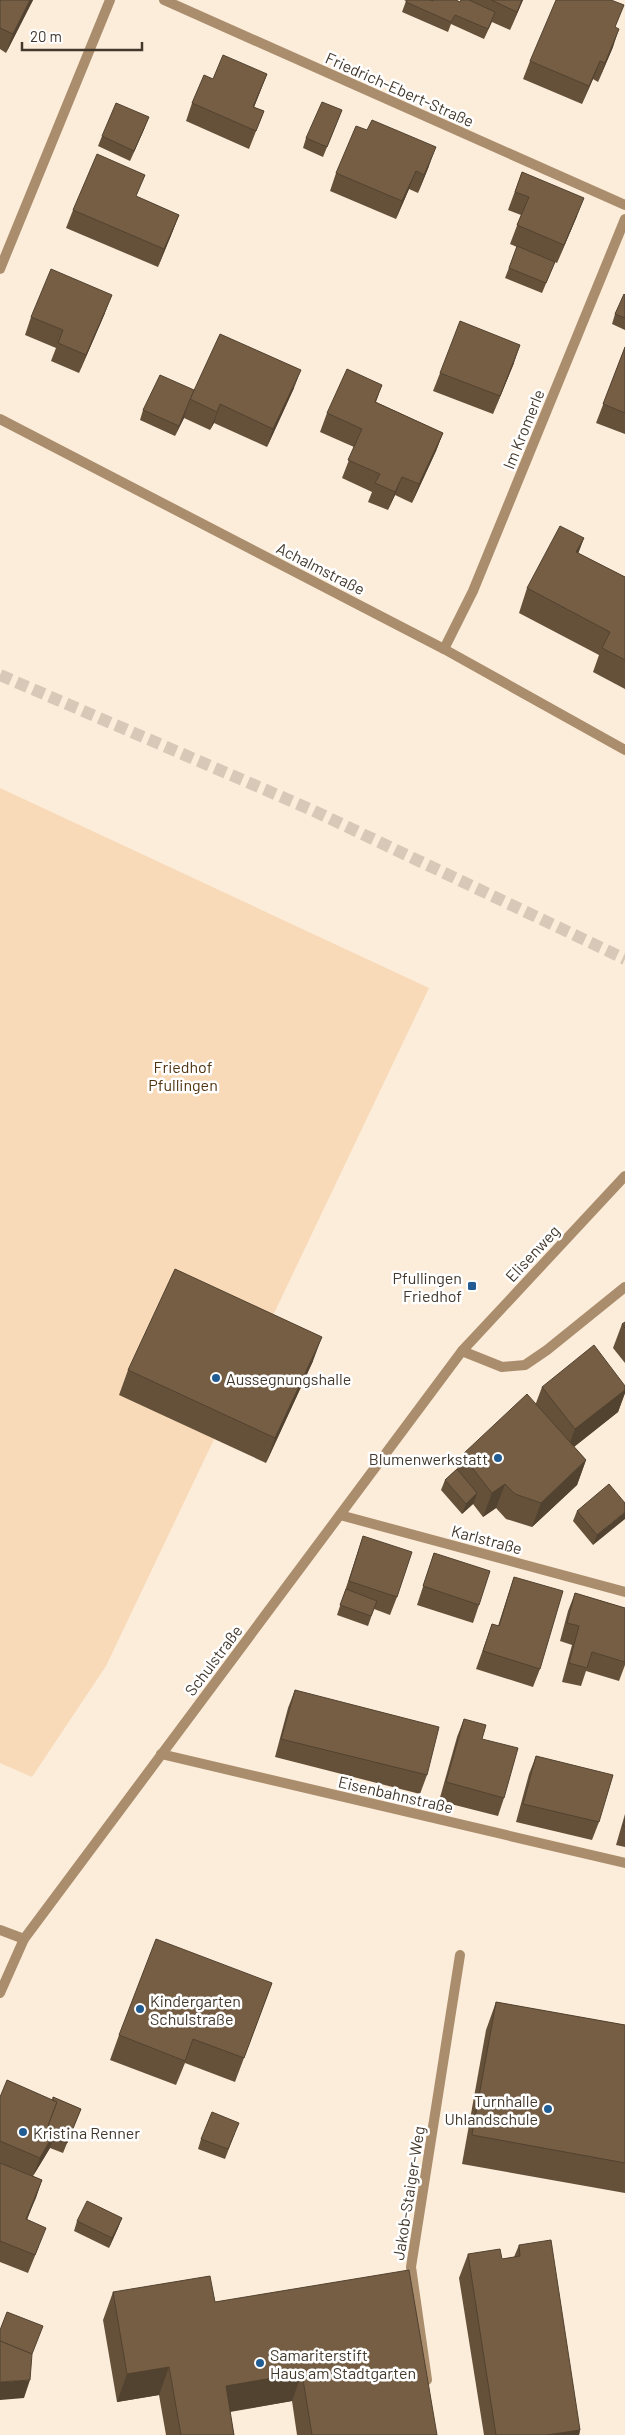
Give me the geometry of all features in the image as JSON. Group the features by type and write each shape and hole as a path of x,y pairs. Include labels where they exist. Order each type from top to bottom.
{"street":[{"path":"0,269 110,0"},
{"name":"Friedrich-Ebert-Straße","path":"164,0 625,204"},
{"name":"Im Kromerle","path":"444,649 473,591 625,219"},
{"name":"Achalmstraße","path":"0,420 444,649 625,750"},
{"name":"Elisenweg","path":"462,1351 625,1176"},
{"path":"462,1351 502,1367 525,1365 547,1350 625,1287"},
{"name":"Schulstraße","path":"0,1994 24,1939 462,1351"},
{"name":"Karlstraße","path":"340,1515 625,1592"},
{"name":"Eisenbahnstraße","path":"161,1754 625,1863"},
{"path":"0,1930 24,1939"},
{"name":"Jakob-Staiger-Weg","path":"429,2388 410,2267 460,1955"}],"green space":[{"name":"Friedhof Pfullingen","path":"0,788 429,988 106,1666 32,1777 0,1763"}],"building":[{"path":"0,0 30,0 13,34 0,28"},
{"path":"407,0 456,0 460,2 461,0 469,0 495,12 488,29 455,15 451,22 406,2"},
{"path":"491,0 522,0 517,12"},
{"path":"556,0 611,0 624,5 615,27 619,29 605,63 600,61 589,86 530,61"},
{"path":"223,55 267,74 253,107 264,111 256,131 192,103 204,75 213,79"},
{"path":"322,102 342,110 327,147 306,138"},
{"path":"116,103 149,117 134,151 102,136"},
{"path":"372,120 436,147 424,175 416,171 402,201 336,173 356,126 367,130"},
{"path":"97,154 145,175 136,196 179,215 164,249 73,210"},
{"path":"522,172 584,198 564,245 517,225 529,197 515,192"},
{"path":"517,246 555,262 546,283 509,268"},
{"path":"51,269 112,295 86,355 58,343 63,330 31,317"},
{"path":"625,295 625,318 615,314"},
{"path":"460,321 520,345 500,396 440,373"},
{"path":"220,334 301,370 273,429 220,404 217,412 190,399"},
{"path":"625,347 625,413 603,404"},
{"path":"347,369 382,385 375,402 443,433 419,484 402,477 395,492 375,483 380,474 348,460 362,429 327,413"},
{"path":"160,375 194,390 179,426 143,410"},
{"path":"560,526 584,538 576,552 625,577 625,660 602,648 610,632 527,588"},
{"name":"Aussegnungshalle","path":"175,1269 322,1337 275,1438 128,1370"},
{"path":"594,1345 625,1386 625,1390 575,1429 542,1387"},
{"path":"527,1394 586,1460 541,1503 515,1494 505,1484 492,1493 462,1455"},
{"path":"457,1469 477,1493 466,1504 445,1480"},
{"path":"609,1484 625,1503 625,1512 597,1535 577,1511"},
{"path":"363,1536 412,1552 397,1597 349,1581"},
{"path":"434,1553 490,1571 479,1605 423,1586"},
{"path":"514,1577 563,1591 540,1669 483,1651 492,1624 499,1626"},
{"path":"346,1589 377,1601 371,1616 340,1605"},
{"path":"575,1593 625,1608 625,1662 592,1652 587,1668 569,1663 579,1626 567,1623"},
{"path":"295,1690 439,1727 427,1775 281,1739"},
{"path":"464,1719 486,1725 482,1739 518,1748 504,1798 446,1782"},
{"path":"536,1756 613,1775 599,1822 523,1804"},
{"path":"156,1939 272,1983 244,2058 193,2039 185,2061 119,2035"},
{"name":"Turnhalle Uhlandschule","path":"496,2002 625,2025 625,2163 472,2135"},
{"name":"Kristina Renner","path":"7,2080 57,2102 48,2126 56,2130 40,2158 0,2141 0,2097"},
{"path":"53,2097 81,2109 67,2143 53,2138 56,2130 48,2126 57,2102 53,2100"},
{"path":"212,2112 239,2123 228,2149 201,2139"},
{"path":"0,2163 42,2180 26,2219 46,2228 35,2255 0,2241"},
{"path":"87,2201 122,2218 112,2238 77,2221"},
{"path":"551,2240 580,2430 547,2435 496,2435 468,2254 500,2249 502,2259 520,2256 519,2245"},
{"name":"Samariterstift Haus am Stadtgarten","path":"409,2270 437,2435 312,2435 302,2373 226,2386 234,2435 181,2435 169,2367 127,2374 113,2292 210,2276 215,2302"},
{"path":"7,2312 43,2326 32,2354 0,2341 0,2330"},
{"path":"0,2341 32,2354 30,2380 0,2382"}],"tunnel":[{"path":"0,675 312,810 625,959"}],"place":[{"name":"Pfullingen Friedhof","path":"472,1286"},
{"name":"Aussegnungshalle","path":"216,1378"},
{"name":"Blumenwerkstatt","path":"498,1458"},
{"name":"Kindergarten Schulstraße","path":"140,2009"},
{"name":"Turnhalle Uhlandschule","path":"548,2109"},
{"name":"Kristina Renner","path":"23,2132"},
{"name":"Samariterstift Haus am Stadtgarten","path":"260,2363"}]}
